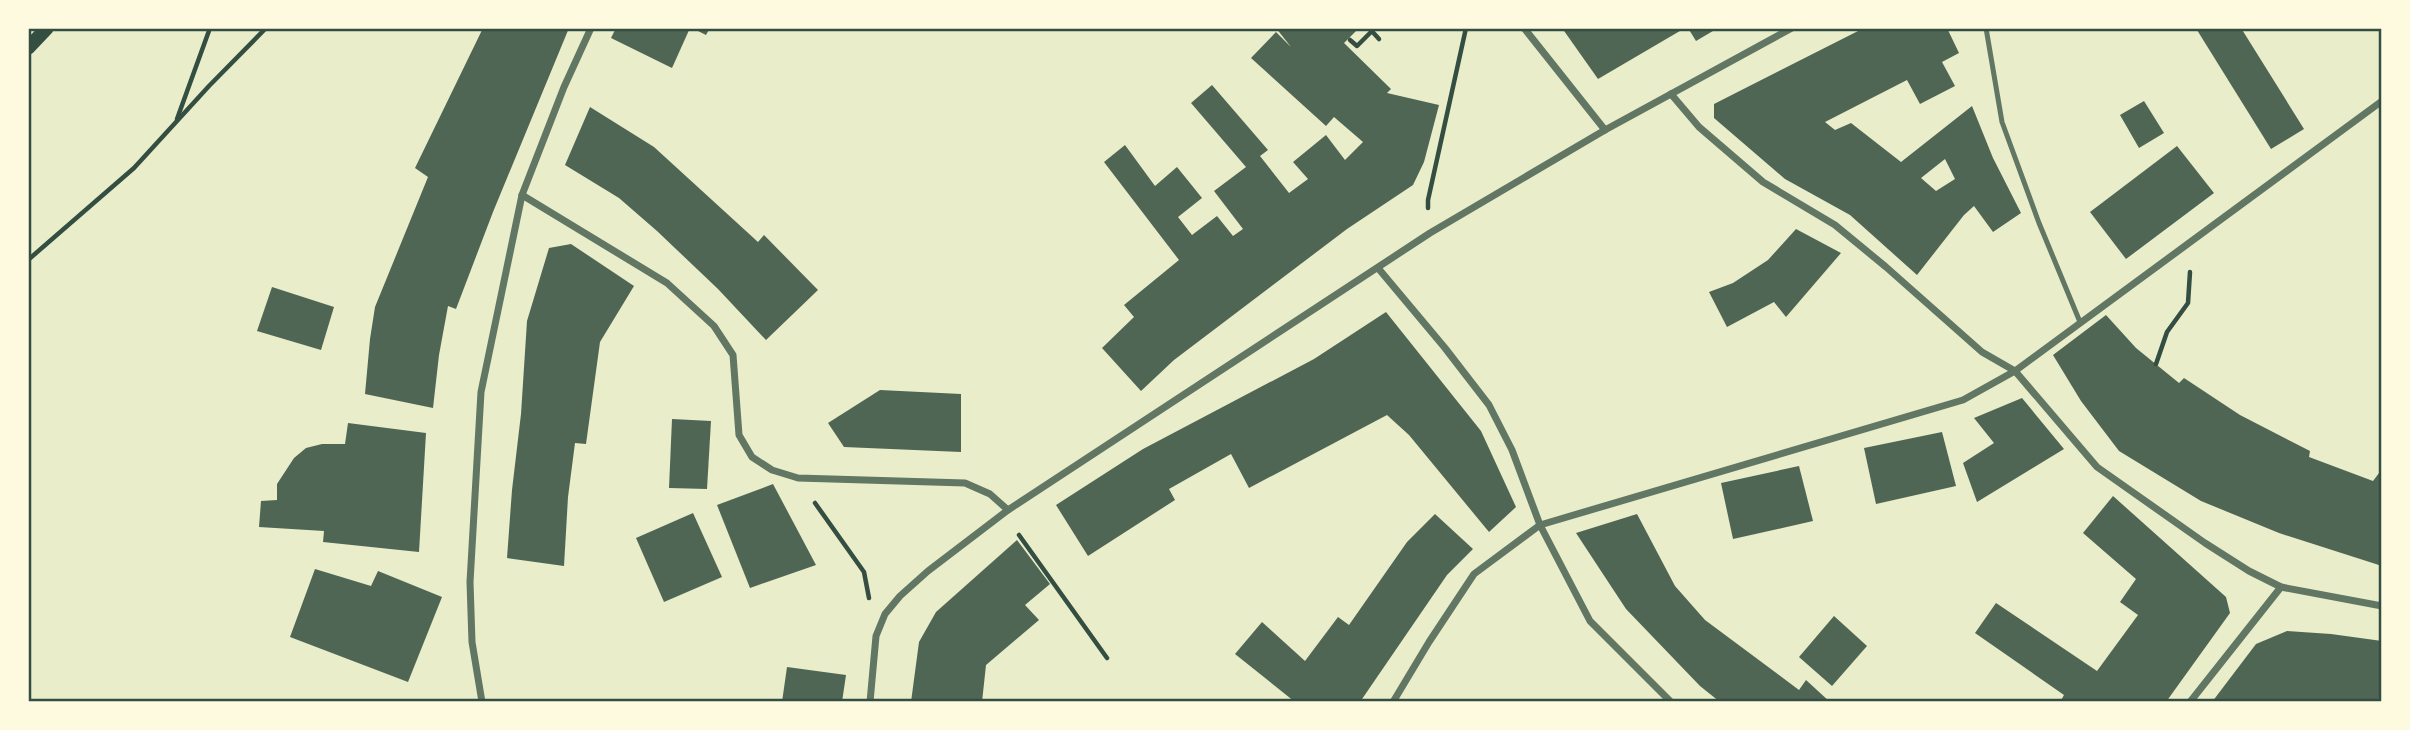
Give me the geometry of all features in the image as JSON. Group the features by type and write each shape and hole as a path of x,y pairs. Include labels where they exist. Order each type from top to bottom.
{"main road":[{"path":"28,48 47,28"}],"street":[{"path":"482,702 472,642 470,582 481,392 522,195 564,87 591,28"},
{"path":"1524,28 1605,130"},
{"path":"870,702 876,636 885,614 900,596 1008,510 1430,233 1605,130 1792,28"},
{"path":"1671,94 1699,127 1763,182 1835,225 1982,352 2015,371 2097,467 2205,543 2249,571 2281,587 2382,607"},
{"path":"1393,702 1474,574 1540,525 1964,400 2015,371 2382,100"},
{"path":"522,195 667,284 714,326 733,355 739,435 752,457 772,470 798,478 965,483 990,494 1008,510"},
{"path":"1377,268 1489,405 1512,450 1540,525 1590,621 1671,702"},
{"path":"2190,702 2281,587"}],"lane":[{"path":"1986,28 2002,122 2039,223 2081,322"}],"path":[{"path":"175,123 210,28"},
{"path":"28,260 134,168 266,28"},
{"path":"1430,233 1428,200 1466,28"},
{"path":"1350,40 1357,46 1370,29 1379,39"},
{"path":"2156,364 2167,332 2188,303 2191,252 2186,244"},
{"path":"798,478 864,572 876,636"},
{"path":"1019,535 1107,658"}],"building":[{"path":"483,28 569,28 456,309 448,306 433,408 365,394 375,307 428,177 415,168"},
{"path":"616,28 690,28 672,68 611,38"},
{"path":"692,28 710,28 706,35"},
{"path":"1276,28 1359,28 1344,43 1391,89 1387,93 1439,105 1424,162 1413,185 1347,229 1174,360 1141,391 1102,348 1134,317 1124,305 1179,260 1104,162 1125,145 1155,186 1177,167 1202,198 1178,217 1192,235 1217,216 1233,236 1243,229 1214,191 1246,167 1191,103 1212,85 1268,150 1260,156 1289,193 1308,179 1293,162 1326,135 1345,160 1363,142 1334,117 1326,126 1251,58 1276,32 1291,47"},
{"path":"1562,28 1685,28 1598,79"},
{"path":"1688,28 1718,28 1696,41"},
{"path":"1864,28 1947,28 1959,53 1942,62 1955,86 1920,104 1907,80 1825,122 1835,130 1851,123 1901,162 1972,106 1993,158 2021,213 1993,232 1974,206 1917,275 1850,215 1785,179 1714,118 1714,104","holes":["1945,159 1955,179 1936,191 1921,178"]},
{"path":"2241,28 2304,129 2271,149 2197,30"},
{"path":"2144,101 2164,133 2139,148 2120,115"},
{"path":"590,107 654,147 758,242 764,235 818,290 766,340 718,289 657,231 619,198 565,165"},
{"path":"2177,146 2214,193 2126,259 2090,212"},
{"path":"1796,229 1841,253 1786,317 1774,302 1727,327 1709,292 1733,283 1768,260"},
{"path":"571,244 634,286 600,342 586,444 575,443 568,497 564,566 507,558 527,321 549,248"},
{"path":"272,287 334,307 321,350 257,331"},
{"path":"1386,312 1481,431 1516,507 1489,532 1409,435 1387,415 1249,488 1231,454 1169,489 1175,500 1088,556 1056,505 1143,449 1314,359"},
{"path":"2106,315 2136,348 2179,383 2184,378 2240,415 2310,451 2309,457 2373,481 2382,469 2382,566 2279,533 2201,501 2119,451 2081,401 2053,355"},
{"path":"880,390 961,394 961,452 844,447 828,423"},
{"path":"2022,398 2064,449 1977,502 1963,463 1994,443 1974,418"},
{"path":"672,419 711,421 707,489 669,488"},
{"path":"348,423 426,433 419,552 323,542 324,531 259,527 261,501 277,500 277,484 294,458 306,448 322,444 345,444"},
{"path":"1942,432 1956,486 1876,504 1864,448"},
{"path":"1799,466 1813,521 1733,539 1721,483"},
{"path":"773,484 816,565 750,588 717,505"},
{"path":"2113,496 2226,597 2230,613 2166,702 2060,702 2064,695 1975,633 1996,603 2097,671 2138,615 2120,602 2136,579 2083,533"},
{"path":"693,513 722,577 664,602 636,538"},
{"path":"1435,514 1473,549 1447,575 1360,702 1295,702 1235,654 1262,622 1305,661 1338,617 1349,625 1407,542"},
{"path":"1637,514 1675,586 1705,620 1799,690 1806,680 1830,702 1720,702 1700,686 1626,609 1576,533"},
{"path":"1017,540 1050,584 1025,605 1039,620 986,665 982,702 911,702 919,642 936,612"},
{"path":"315,569 371,586 378,571 442,597 408,682 290,637"},
{"path":"1834,616 1867,646 1832,686 1799,657"},
{"path":"2287,631 2382,641 2382,702 2212,702 2256,644"},
{"path":"787,667 846,675 842,702 782,702"}]}
